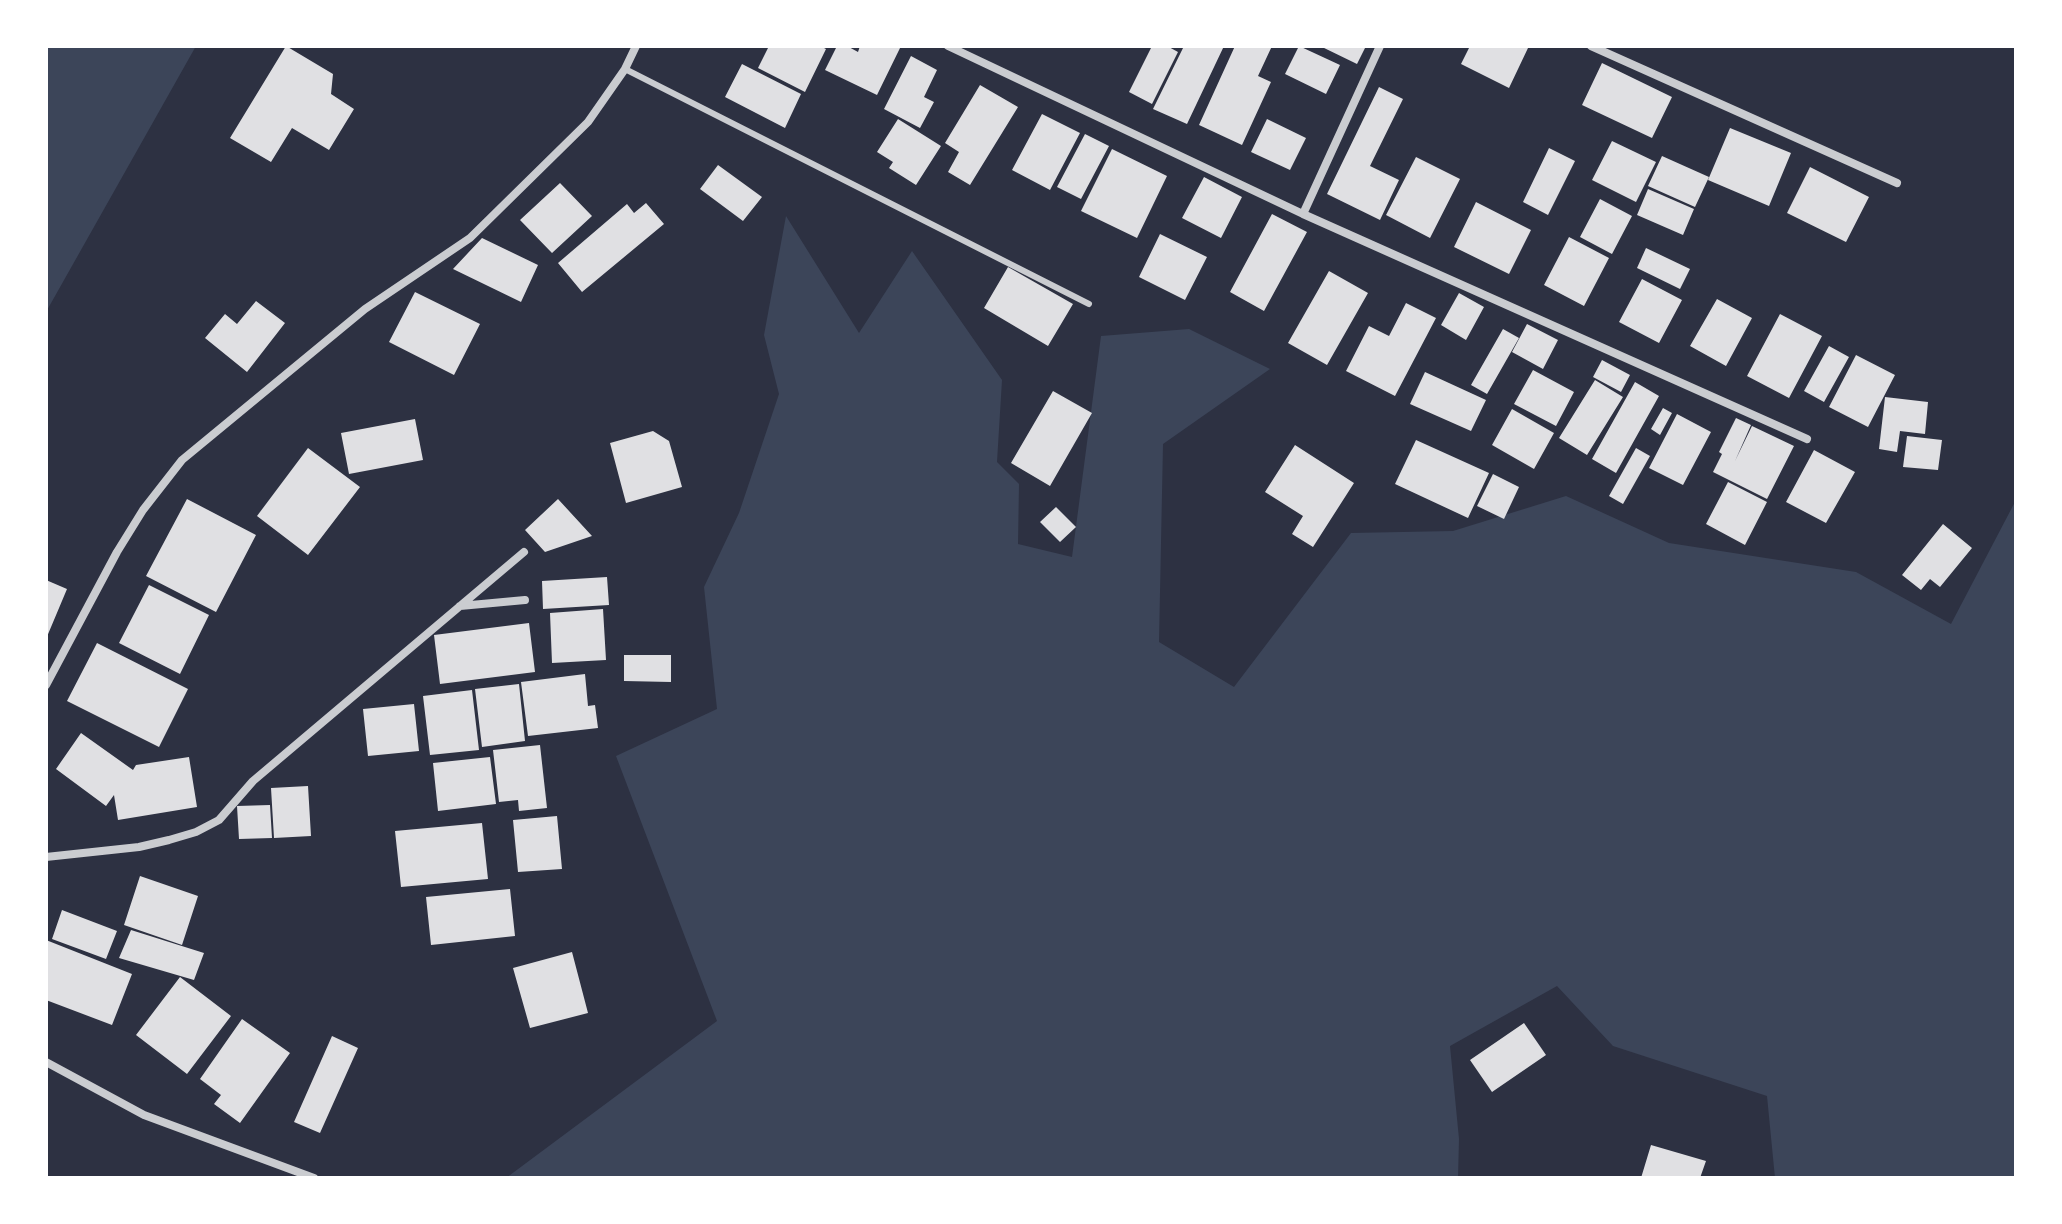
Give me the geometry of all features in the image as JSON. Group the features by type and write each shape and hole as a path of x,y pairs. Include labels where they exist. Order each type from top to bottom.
{"street":[{"path":"46,685 117,552 143,510 182,460 365,309 470,238 588,122 625,69 636,46"},
{"path":"948,46 1303,214 1807,439"},
{"path":"1303,214 1380,46"},
{"path":"1591,46 1897,183"},
{"path":"46,857 139,847 196,832 219,820 253,781 524,552"},
{"path":"460,606 525,600"},
{"path":"46,1062 144,1115 314,1178"}],"lane":[{"path":"625,69 1089,304"}],"shaded area":[{"path":"46,46 196,46 46,312"},
{"path":"786,216 859,333 912,251 1002,380 997,462 1019,484 1018,544 1072,557 1101,336 1189,329 1270,369 1163,444 1159,642 1234,687 1351,533 1453,531 1566,496 1669,543 1856,572 1951,624 2016,500 2016,1178 1775,1178 1767,1096 1613,1046 1557,986 1450,1046 1459,1139 1458,1178 506,1178 717,1021 616,756 717,709 704,587 739,513 779,394 764,335"}],"building":[{"path":"286,46 333,74 331,94 354,109 329,150 292,128 271,162 230,138"},
{"path":"769,46 820,46 826,49 805,92 758,68"},
{"path":"837,46 847,46 858,52 860,46 901,46 877,95 825,70"},
{"path":"1152,46 1167,46 1178,52 1152,104 1129,92"},
{"path":"1184,46 1224,46 1187,124 1153,109"},
{"path":"1235,46 1272,46 1258,76 1271,82 1242,145 1199,125"},
{"path":"1299,46 1340,65 1326,94 1285,74"},
{"path":"1320,46 1366,46 1357,64"},
{"path":"1470,46 1528,48 1509,88 1461,64"},
{"path":"911,56 937,70 924,97 934,102 920,128 884,109"},
{"path":"1602,63 1672,97 1652,138 1582,105"},
{"path":"742,64 801,94 785,128 725,97"},
{"path":"980,85 1018,107 970,185 948,172 959,152 945,143"},
{"path":"1379,87 1403,99 1370,166 1399,180 1380,220 1327,194"},
{"path":"1042,114 1080,133 1050,190 1012,170"},
{"path":"898,119 941,146 916,185 889,168 893,162 877,152"},
{"path":"1267,119 1306,138 1290,170 1251,152"},
{"path":"1730,128 1791,153 1769,206 1708,180"},
{"path":"1085,134 1109,146 1081,199 1057,187"},
{"path":"1612,141 1656,162 1636,202 1592,180"},
{"path":"1549,148 1575,161 1548,215 1523,202"},
{"path":"1112,149 1167,176 1137,238 1081,211"},
{"path":"1662,156 1709,177 1695,207 1648,186"},
{"path":"1416,157 1460,179 1430,238 1386,215"},
{"path":"718,165 762,197 743,221 700,189"},
{"path":"1810,167 1869,197 1846,242 1787,213"},
{"path":"1204,177 1242,197 1221,238 1182,218"},
{"path":"560,183 592,216 552,253 520,220"},
{"path":"1648,189 1694,209 1683,235 1637,215"},
{"path":"1600,199 1632,216 1612,254 1580,237"},
{"path":"1476,202 1531,230 1509,274 1454,247"},
{"path":"646,203 664,224 582,292 558,263 627,204 634,213"},
{"path":"1272,214 1307,232 1264,311 1230,292"},
{"path":"1160,234 1207,257 1185,300 1139,277"},
{"path":"1569,237 1609,258 1584,306 1544,285"},
{"path":"482,238 538,265 521,302 453,269"},
{"path":"1646,248 1690,269 1680,289 1637,268"},
{"path":"1008,267 1073,304 1048,346 984,308"},
{"path":"1329,271 1368,293 1327,365 1288,343"},
{"path":"1642,279 1682,300 1659,343 1619,322"},
{"path":"415,292 480,324 454,375 389,342"},
{"path":"1459,293 1484,307 1466,340 1441,325"},
{"path":"1717,299 1752,318 1726,366 1690,346"},
{"path":"256,301 285,323 247,372 205,338 225,314 237,324"},
{"path":"1406,303 1436,318 1395,396 1346,371 1369,326 1389,336"},
{"path":"1780,314 1822,336 1789,398 1747,376"},
{"path":"1527,324 1558,340 1543,369 1512,352"},
{"path":"1503,329 1519,338 1487,394 1471,385"},
{"path":"1829,346 1849,357 1824,402 1804,391"},
{"path":"1856,355 1895,375 1868,427 1829,407"},
{"path":"1602,360 1630,375 1621,392 1593,377"},
{"path":"1533,370 1574,392 1556,426 1514,404"},
{"path":"1425,372 1486,400 1471,431 1410,404"},
{"path":"1595,380 1623,397 1587,455 1559,438"},
{"path":"1635,382 1659,396 1616,473 1592,459"},
{"path":"1053,391 1092,413 1050,486 1011,463"},
{"path":"1885,397 1928,402 1925,434 1900,431 1897,452 1879,449"},
{"path":"1663,408 1672,413 1660,435 1651,429"},
{"path":"1512,409 1554,433 1534,469 1492,445"},
{"path":"1677,414 1711,432 1683,485 1649,468"},
{"path":"1736,418 1751,425 1735,461 1752,426 1794,446 1767,499 1713,472"},
{"path":"415,419 423,460 349,474 341,433"},
{"path":"653,431 669,441 682,487 626,503 610,443"},
{"path":"1907,436 1942,440 1938,470 1903,467"},
{"path":"1416,440 1489,473 1468,518 1395,484"},
{"path":"1295,445 1354,483 1313,547 1292,534 1303,516 1265,492"},
{"path":"308,448 360,487 308,555 257,516"},
{"path":"1636,448 1650,456 1623,504 1609,496"},
{"path":"1814,450 1855,472 1826,523 1786,502"},
{"path":"1493,474 1519,487 1504,519 1477,506"},
{"path":"1728,482 1767,502 1745,545 1706,524"},
{"path":"187,499 256,535 216,612 146,576"},
{"path":"558,499 592,536 545,552 525,530"},
{"path":"1056,507 1076,527 1060,542 1040,522"},
{"path":"1943,524 1972,548 1940,587 1930,579 1921,590 1902,575"},
{"path":"607,577 609,605 543,609 542,581"},
{"path":"46,580 67,589 46,639"},
{"path":"149,585 209,615 180,674 119,643"},
{"path":"603,609 606,660 552,663 550,613"},
{"path":"529,623 535,672 440,684 434,635"},
{"path":"97,643 188,689 159,747 67,701"},
{"path":"624,655 671,655 671,682 624,681"},
{"path":"585,674 588,706 595,705 598,728 528,736 521,682"},
{"path":"519,684 525,741 482,747 475,689"},
{"path":"472,690 479,750 430,755 423,696"},
{"path":"414,704 419,751 368,756 363,709"},
{"path":"81,733 133,770 136,765 189,757 197,807 118,820 114,795 106,806 56,769"},
{"path":"540,745 547,808 519,811 518,800 499,802 493,750"},
{"path":"490,757 496,804 438,811 433,763"},
{"path":"308,786 311,836 274,838 271,788"},
{"path":"270,805 272,838 239,839 237,806"},
{"path":"557,816 562,869 518,872 513,820"},
{"path":"482,823 488,879 401,887 395,831"},
{"path":"140,876 198,896 182,945 124,925"},
{"path":"510,889 515,936 431,945 426,897"},
{"path":"62,910 117,931 106,959 52,939"},
{"path":"131,930 204,953 194,980 119,958"},
{"path":"46,940 132,974 112,1025 46,1000"},
{"path":"572,952 588,1013 530,1028 513,968"},
{"path":"180,977 231,1016 187,1074 136,1035"},
{"path":"242,1019 290,1053 240,1123 214,1104 221,1095 200,1079"},
{"path":"1524,1023 1546,1055 1492,1092 1470,1060"},
{"path":"332,1036 358,1048 320,1133 294,1122"},
{"path":"1651,1145 1706,1161 1700,1178 1641,1178"}]}
